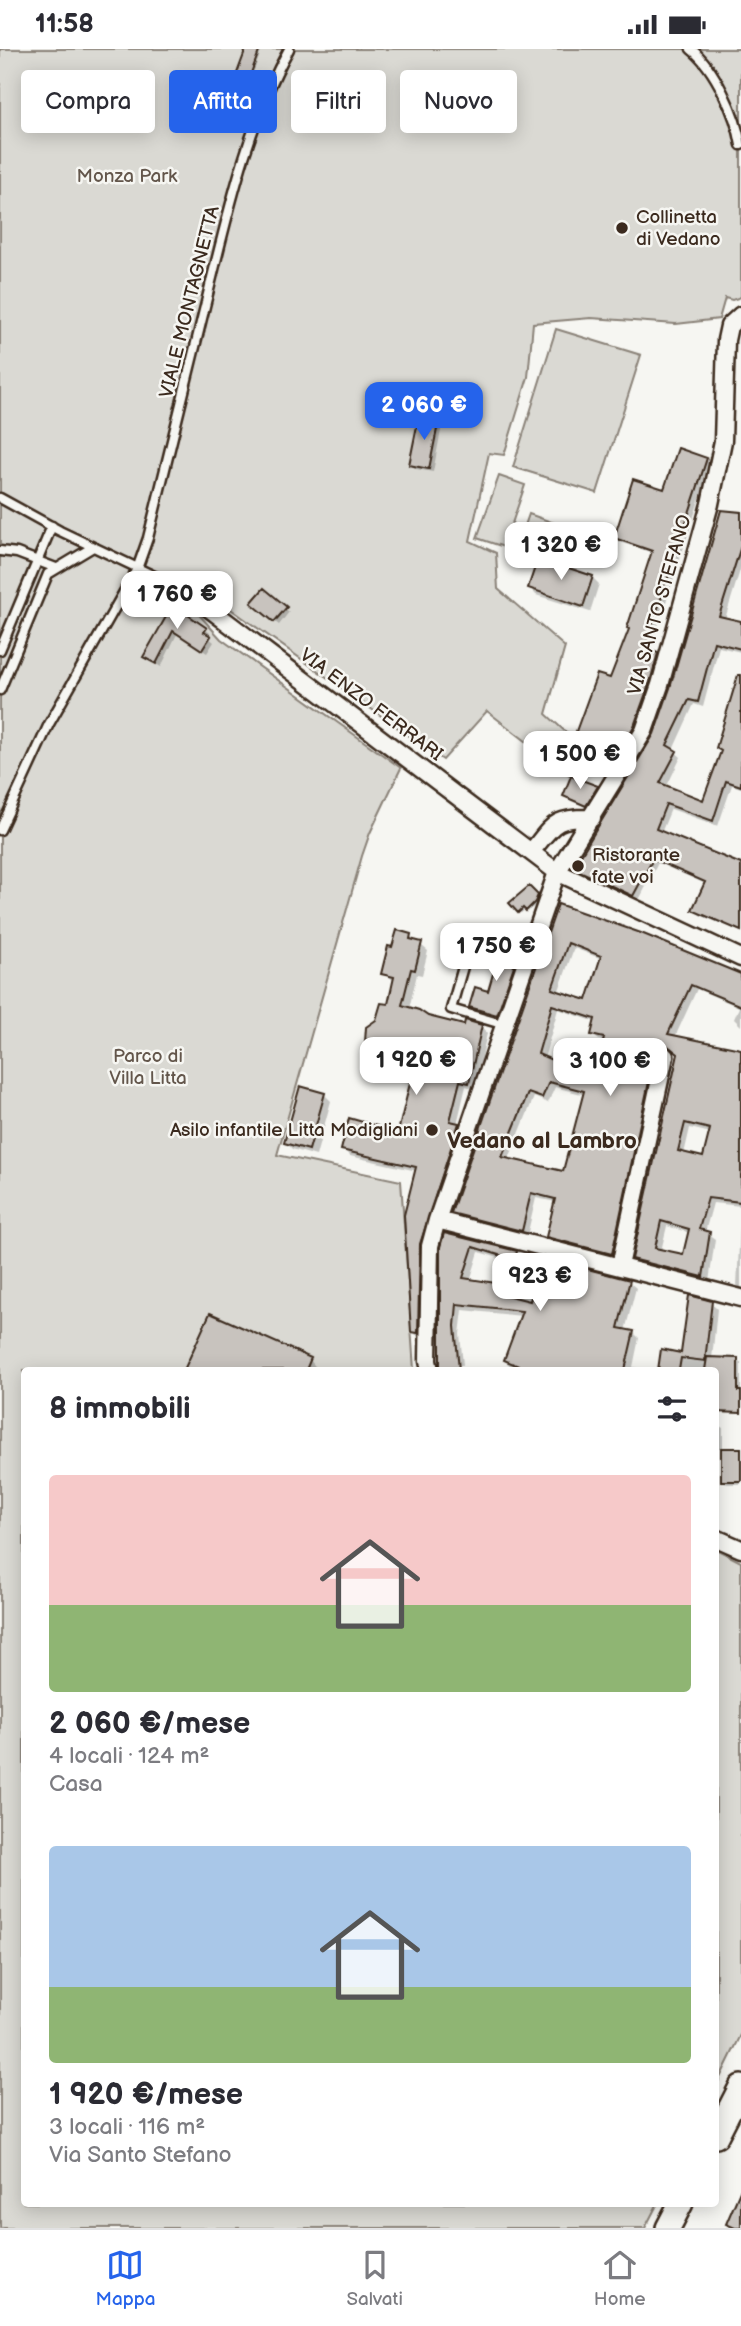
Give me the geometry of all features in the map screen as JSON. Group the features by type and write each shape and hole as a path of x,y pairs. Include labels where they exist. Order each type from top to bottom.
{"main road":[{"path":"719,2130 741,2087"},
{"path":"668,2228 679,2207"}],"street":[{"name":"VIA SANTO STEFANO","path":"429,1367 430,1247 437,1220 557,872 644,731 660,685 710,505 723,441 726,340 729,326 741,315"},
{"name":"VIA ENZO FERRARI","path":"186,591 557,872 741,958"},
{"path":"531,852 552,826 568,818 592,818"},
{"path":"620,1266 665,1056"},
{"path":"437,1220 741,1298"},
{"path":"719,1539 741,1549"}],"lane":[{"name":"VIALE MONTAGNETTA","path":"0,830 49,724 137,569 148,538 234,190 276,75 289,49"},
{"path":"697,50 719,85 740,128 741,145"},
{"path":"0,498 137,569 186,591"},
{"path":"0,650 52,526"},
{"path":"0,690 48,574 93,547"},
{"path":"0,551 17,553 55,568"},
{"path":"470,942 451,1009 505,1025"}],"green space":[{"path":"0,49 741,49 741,297 732,300 725,298 719,319 676,324 591,318 533,323 528,377 504,455 489,453 470,541 496,553 498,589 565,647 546,714 593,757 571,776 487,711 443,760 190,580 182,596 221,639 401,768 362,856 277,1155 401,1181 414,1367 21,1367 21,2207 656,2207 645,2228 0,2228"},
{"path":"556,329 641,355 597,493 513,467"},
{"path":"499,476 525,485 504,547 477,538"},
{"path":"529,514 571,529 563,551 521,537"},
{"path":"719,1551 741,1562 741,2035 719,2080"}],"building":[{"path":"246,49 260,49 252,70 238,70"},
{"path":"419,416 439,419 429,469 409,465"},
{"path":"678,448 707,458 645,648 658,653 650,682 634,726 621,749 575,734 597,674 610,678 629,629 627,628 652,551 614,538 633,479 664,489"},
{"path":"721,510 741,512 741,546 719,616 741,621 741,649 714,642 698,702 689,700 667,745 677,751 660,783 703,800 721,751 716,748 738,675 741,675 741,786 726,781 713,821 666,804 656,829 741,864 741,931 692,910 705,882 653,859 633,896 573,868 654,734 670,688"},
{"path":"538,558 593,576 583,607 528,588"},
{"path":"264,588 287,607 274,622 251,603"},
{"path":"175,601 188,606 188,615 207,628 204,632 211,636 202,650 173,631 156,664 143,657"},
{"path":"571,776 598,786 586,806 563,796"},
{"path":"529,886 538,895 526,911 523,908 518,913 509,903"},
{"path":"558,904 641,933 741,974 741,1006 691,985 668,1034 741,1049 741,1202 708,1198 699,1229 710,1232 703,1277 632,1259 678,1054 668,1046 657,1049 634,1045 628,1072 650,1077 612,1254 546,1237 555,1199 531,1193 522,1231 451,1213","holes":["568,943 601,956 587,1000 552,989","552,1005 595,1019 591,1035 604,1038 595,1076 538,1054","549,1082 584,1091 563,1171 502,1157 528,1093 542,1098","685,1123 710,1129 703,1157 678,1151","661,1221 689,1229 683,1254 655,1248"]},
{"path":"397,930 411,934 410,939 422,942 415,970 411,969 402,1005 428,1016 464,1025 465,1020 482,1025 469,1083 460,1081 450,1121 459,1123 420,1244 418,1333 411,1332 404,1215 416,1167 341,1150 349,1118 398,1132 411,1079 397,1075 391,1069 389,1058 369,1053 370,1047 365,1042 366,1027 376,1020 381,1003 388,1004 394,977 381,974 388,946 392,947"},
{"path":"501,946 519,951 497,1015 469,1007 475,987 488,991"},
{"path":"300,1086 325,1093 309,1150 284,1143"},
{"path":"444,1233 517,1251 515,1260 473,1247 463,1278 509,1285 506,1295 530,1301 541,1257 630,1280 618,1328 634,1331 626,1367 521,1367 504,1360 522,1311 457,1304 455,1326 459,1367 440,1367 440,1247"},
{"path":"689,1295 712,1301 705,1361 681,1358 680,1367 658,1367 661,1349 681,1353"},
{"path":"210,1313 311,1358 307,1367 185,1367"},
{"path":"707,1357 738,1358 741,1413 719,1412 719,1367 705,1367"},
{"path":"721,1448 741,1448 741,1481 721,1481"},
{"path":"741,2189 741,2228 735,2228 726,2224"}],"place":[{"name":"Collinetta di Vedano","path":"622,228"},
{"name":"Ristorante fate voi","path":"578,866"},
{"name":"Asilo infantile Litta Modigliani","path":"432,1130"}],"district":[{"name":"Vedano al Lambro","path":"542,1141"}],"park label":[{"name":"Monza Park","path":"127,176"},
{"name":"Parco di Villa Litta","path":"148,1067"}]}
